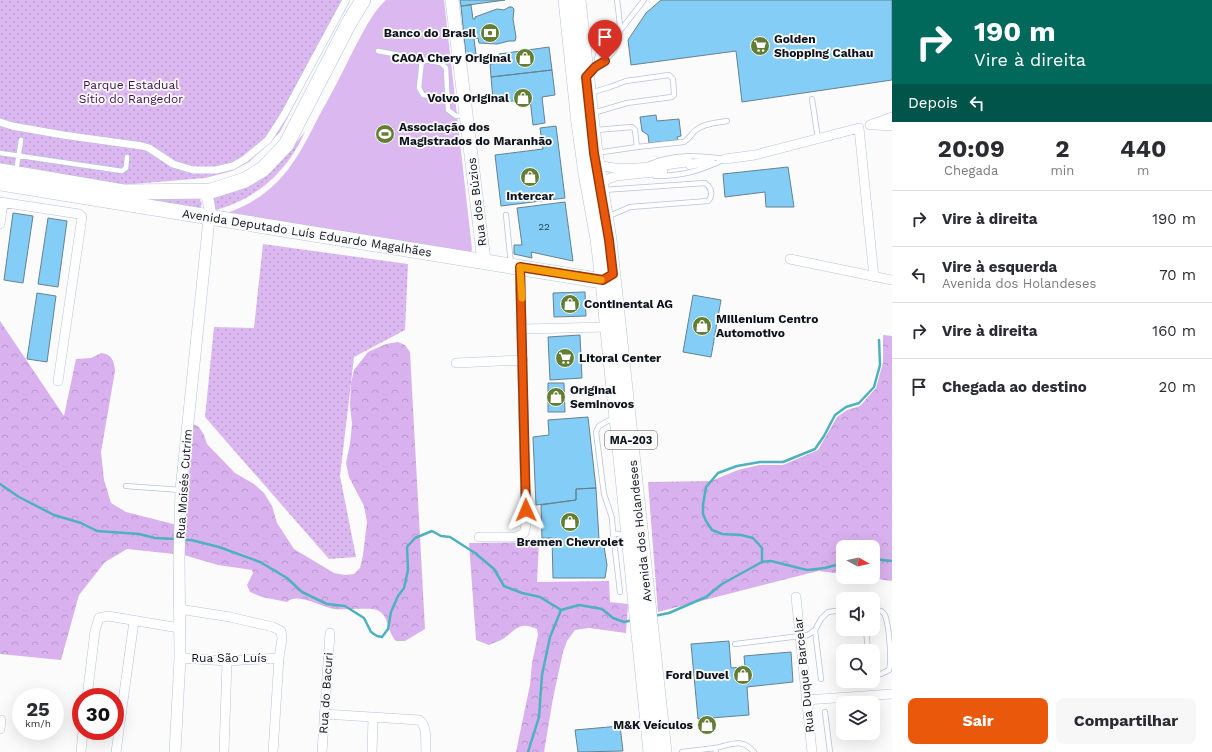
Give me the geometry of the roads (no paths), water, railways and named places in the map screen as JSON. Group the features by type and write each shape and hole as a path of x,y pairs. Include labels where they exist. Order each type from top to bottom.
{"main road":[{"name":"Avenida Deputado Luís Eduardo Magalhães","path":"0,171 123,192 203,191 221,188 245,180 263,169 280,153 291,137 363,0"},
{"name":"Rua dos Búzios","path":"452,0 484,261"},
{"name":"Avenida dos Holandeses","path":"566,0 586,173 598,239 608,277 645,633 664,752"},
{"name":"Avenida dos Holandeses","path":"578,0 590,72 587,93 595,159 606,218 608,277 607,326 616,416 629,537 642,606"},
{"name":"Avenida Deputado Luís Eduardo Magalhães","path":"0,183 209,218 516,266 608,277"},
{"name":"Avenida dos Holandeses","path":"645,633 651,752"}],"street":[{"path":"0,122 12,126 64,135 142,146 149,148 173,164 193,170 216,170 233,166 245,159 268,140 284,115 346,0"},
{"path":"870,124 892,117"},
{"path":"870,124 892,126"},
{"path":"725,159 755,155 859,128 874,277"},
{"path":"595,159 616,169 689,165"},
{"path":"600,188 608,179 616,176 632,175 689,165"},
{"path":"36,207 44,191"},
{"path":"44,191 47,209"},
{"name":"Rua Moisés Cutrim","path":"175,752 180,658 179,558 181,490 209,218 209,202 203,191"},
{"path":"0,224 2,202 79,214 82,217 58,381"},
{"path":"790,259 892,280"},
{"path":"479,536 516,537 524,534 525,530 522,329 516,266"},
{"path":"522,329 607,326"},
{"path":"456,364 523,360"},
{"name":"Rua Duque Barcelar","path":"796,597 812,752"},
{"path":"179,609 230,617 278,629 282,634 273,752"},
{"path":"88,688 95,631 99,618 108,616 179,628"},
{"path":"116,752 134,621"},
{"name":"Rua do Bacuri","path":"322,752 330,633"},
{"name":"Rua São Luís","path":"180,658 227,661 279,658"},
{"path":"224,752 227,661"},
{"path":"806,700 892,694"},
{"path":"324,714 419,720 423,723 426,752"},
{"path":"372,752 373,718"},
{"path":"81,752 82,740"}],"lane":[{"path":"618,0 621,29"},
{"path":"590,72 613,46 621,29 644,0"},
{"path":"590,72 605,43 611,35 621,29"},
{"path":"378,51 441,63 446,68 448,110 456,116 466,115"},
{"path":"422,59 420,88 423,95 448,99"},
{"path":"587,93 626,81 669,75 673,79 674,95 672,97 627,103 590,114"},
{"path":"812,99 818,138"},
{"path":"595,159 637,147 684,142 700,127 727,121"},
{"path":"859,128 870,124"},
{"path":"592,131 632,127 635,130 637,147"},
{"path":"16,174 21,140"},
{"path":"0,153 122,171 126,168 128,157"},
{"path":"642,167 656,161 688,156 704,156 725,159"},
{"path":"689,165 725,159"},
{"path":"632,175 670,175 696,171 725,159"},
{"path":"600,188 705,183 711,189 711,196 708,201 630,207 606,218"},
{"path":"506,215 516,266"},
{"path":"616,416 599,426 596,432 604,494 612,518 620,592"},
{"path":"126,486 181,490"},
{"path":"613,533 629,537"},
{"path":"880,610 885,614 889,642 890,665 889,670 880,674"},
{"path":"735,644 808,636 815,630 821,619 828,612 836,611"},
{"path":"815,630 821,679"},
{"path":"825,712 830,752"},
{"path":"682,752 716,750 741,743 748,745 754,752"}],"waterway":[{"path":"762,562 762,548 753,538 741,535 722,534 712,530 703,514 706,487 718,473 737,466 760,462 783,462 815,449 835,415 846,407 859,403 874,387 880,365 879,340"},
{"path":"0,484 19,497 54,515 81,523 97,531 177,539"},
{"path":"182,540 191,540 219,547 260,562 287,578 302,592 327,604 345,606 364,618 371,632 382,637 388,629 391,612 398,596 404,588 408,570 407,547 415,538 432,531 441,536 450,537 475,553 494,569 504,586 522,593 540,597 561,610"},
{"path":"880,560 892,561"},
{"path":"654,616 669,613 706,597 722,584 762,562 771,561 807,570 836,565"},
{"path":"528,752 539,717 542,675 550,637 561,610 579,605 602,609 613,618 624,622 633,620"}],"place":[{"name":"Banco do Brasil","path":"490,33"},
{"name":"Golden Shopping Calhau","path":"760,46"},
{"name":"CAOA Chery Original","path":"525,58"},
{"name":"Volvo Original","path":"523,98"},
{"name":"Associação dos Magistrados do Maranhão","path":"385,134"},
{"name":"Intercar","path":"530,177"},
{"name":"Continental AG","path":"570,304"},
{"name":"Millenium Centro Automotivo","path":"702,326"},
{"name":"Litoral Center","path":"565,358"},
{"name":"Original Seminovos","path":"556,397"},
{"name":"Bremen Chevrolet","path":"570,522"},
{"name":"Ford Duvel","path":"743,675"},
{"name":"M&K Veículos","path":"707,725"}],"park label":[{"name":"Parque Estadual Sítio do Rangedor","path":"131,92"}]}
